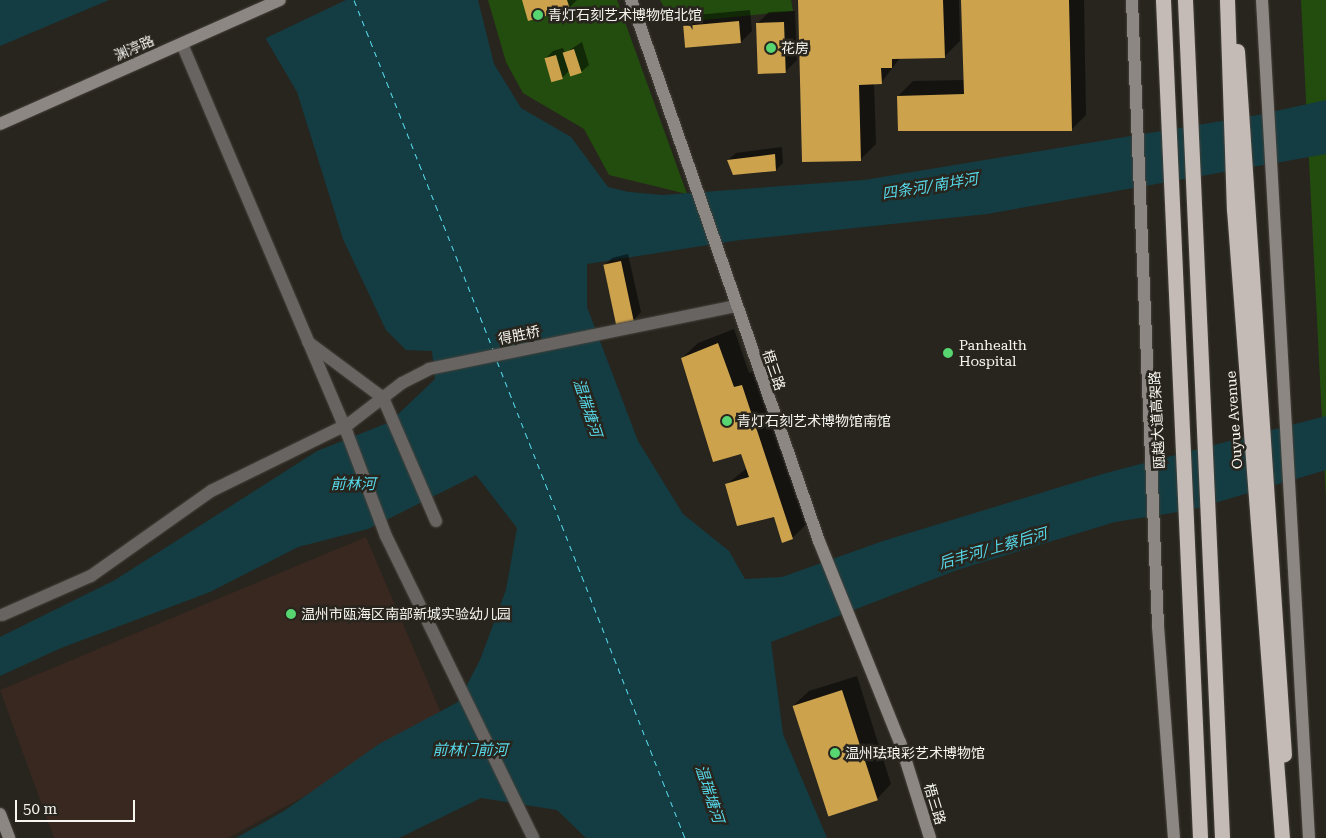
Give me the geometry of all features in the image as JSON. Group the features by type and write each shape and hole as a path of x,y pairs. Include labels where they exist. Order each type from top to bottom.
{"highway":[{"name":"瓯越大道高架路","path":"1155,0 1194,838"},
{"path":"1163,0 1170,193 1200,838"},
{"path":"1185,0 1222,838"},
{"name":"Ouyue Avenue","path":"1227,0 1234,209 1249,408 1263,511 1282,831"},
{"path":"1233,0 1265,421 1263,511"}],"street":[{"name":"渊渟路","path":"0,124 280,0"},
{"name":"梧三路","path":"631,0 818,541 856,639 900,742 930,838"},
{"path":"1132,0 1155,537 1174,838"},
{"path":"1262,0 1309,838"},
{"path":"182,44 345,430 386,536 451,673 534,838"},
{"name":"得胜桥","path":"383,398 429,369 736,306"},
{"path":"308,342 383,398 436,521"},
{"path":"2,615 91,576 210,491 345,430 383,398"},
{"path":"0,814 9,838"}],"shaded area":[{"name":"温州市瓯海区南部新城实验幼儿园","path":"366,537 444,720 228,838 54,838 0,690"}],"green space":[{"path":"488,0 617,0 687,194 609,175 584,129 523,93 506,62"},
{"path":"660,0 791,0 793,11 673,23"},
{"path":"1301,0 1326,0 1326,499"}],"water":[{"path":"0,0 109,0 0,46"},
{"path":"243,0 478,0 494,64 521,108 571,137 608,187 629,192 663,195 864,180 1258,115 1326,100 1326,154 987,214 740,240 587,264 587,307 638,441 683,514 729,551 745,579 782,577 883,541 1106,473 1326,416 1326,470 1191,510 1115,522 957,570 771,642 783,734 827,838 586,838 557,810 481,798 399,838 236,838 284,811 379,744 458,702 480,660 506,590 517,528 476,475 368,529 298,547 210,592 61,648 0,676 0,637 115,580 317,451 390,422 435,379 432,351 406,350 386,330 343,239 297,92"}],"pier":[{"path":"240,0 346,0 264,39"}],"building":[{"name":"青灯石刻艺术博物馆北馆","path":"522,0 567,0 570,9 528,21"},
{"path":"798,0 943,0 945,58 892,59 892,68 881,68 882,84 859,85 861,161 802,162"},
{"path":"961,0 1069,0 1072,131 898,131 897,96 964,94"},
{"path":"739,21 741,43 685,48 683,26"},
{"name":"花房","path":"784,22 786,73 758,74 756,23"},
{"path":"574,49 582,73 570,76 563,53"},
{"path":"556,55 563,79 551,82 544,58"},
{"path":"775,154 776,171 733,175 727,160"},
{"path":"621,261 634,321 616,324 603,265"},
{"name":"青灯石刻艺术博物馆南馆","path":"718,343 734,387 742,385 793,539 782,543 774,517 737,526 725,484 749,477 741,454 713,462 681,358"},
{"name":"温州珐琅彩艺术博物馆","path":"842,690 878,800 828,816 793,706"}],"ferry route":[{"path":"354,0 493,350"},
{"path":"497,361 685,838"}],"place":[{"name":"青灯石刻艺术博物馆北馆","path":"538,15"},
{"name":"花房","path":"771,48"},
{"name":"Panhealth Hospital","path":"948,353"},
{"name":"青灯石刻艺术博物馆南馆","path":"727,421"},
{"name":"温州市瓯海区南部新城实验幼儿园","path":"291,614"},
{"name":"温州珐琅彩艺术博物馆","path":"835,753"}],"water label":[{"name":"四条河/南垟河","path":"930,187"},
{"name":"温瑞塘河","path":"587,408"},
{"name":"前林河","path":"353,485"},
{"name":"后丰河/上蔡后河","path":"993,549"},
{"name":"前林门前河","path":"470,751"},
{"name":"温瑞塘河","path":"709,794"}]}
